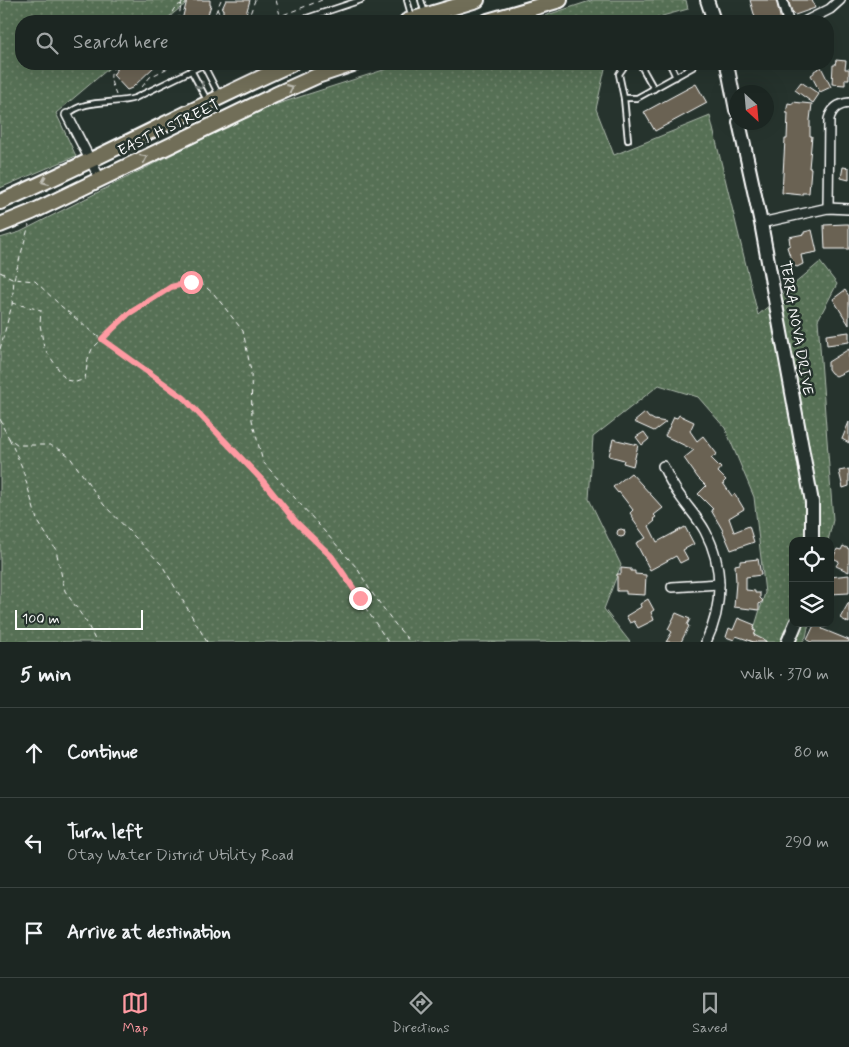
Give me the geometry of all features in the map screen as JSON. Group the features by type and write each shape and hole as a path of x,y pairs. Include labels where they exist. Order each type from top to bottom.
{"main road":[{"path":"428,15 477,0"},
{"path":"509,15 560,0"},
{"name":"EAST H STREET","path":"0,202 278,70"},
{"name":"EAST H STREET","path":"0,225 32,212 292,87 335,70"}],"street":[{"path":"706,0 712,15"},
{"path":"782,0 786,15"},
{"path":"818,15 830,9 840,0"},
{"path":"729,70 732,85"},
{"path":"828,208 829,119 831,112 836,107 849,103"},
{"path":"67,115 89,161 100,179"},
{"name":"TERRA NOVA DRIVE","path":"742,130 761,223 812,502 812,537"},
{"path":"761,223 828,208 849,209"},
{"path":"663,466 679,495 698,520 708,538 716,559 719,584 715,619 706,642"},
{"path":"672,587 719,584"},
{"path":"788,642 794,627"}],"lane":[{"path":"316,15 361,0"},
{"path":"407,0 413,15"},
{"path":"416,15 421,0"},
{"path":"67,115 89,104 124,102 192,70 214,100"},
{"path":"206,70 214,100"},
{"path":"622,70 619,74 624,98 628,140"},
{"path":"643,70 654,89"},
{"path":"673,70 676,77"},
{"path":"624,98 637,98 689,70"}],"path":[{"path":"179,15 183,0"},
{"path":"214,15 221,0"},
{"path":"251,15 255,0"},
{"path":"276,0 281,15 322,0"},
{"path":"171,15 177,5 184,6"},
{"path":"217,8 220,15"},
{"path":"113,70 110,78 117,97"},
{"path":"141,89 150,77 164,70"},
{"path":"0,349 12,303 14,279 32,212"},
{"path":"0,272 14,279 35,281 61,306 102,339 184,398 262,480 296,522 332,557 388,642"},
{"path":"12,303 41,310 40,324 44,348 66,380 76,382 85,379 88,359 92,349 128,314 171,287 191,282 202,284 214,294 243,331 251,371 252,420 263,462 357,568 385,610 410,642"},
{"path":"0,419 22,467 37,520 56,550 65,591 87,623 96,642"},
{"path":"3,427 9,438 18,445 50,444 69,456 104,504 162,565 207,642"}],"green space":[{"path":"0,0 190,0 171,15 15,15 15,70 107,70 56,113 76,156 0,188"},
{"path":"593,0 686,0 688,9 666,15 547,15"},
{"path":"383,70 605,70 596,109 614,155 710,116 758,315 820,262 837,284 818,320 833,520 829,537 789,537 789,627 808,627 806,637 802,642 750,642 765,593 754,497 725,428 698,397 659,385 593,437 589,499 621,565 604,609 630,642 0,642 0,238 20,232 259,110"}],"building":[{"path":"187,0 210,0 211,5 208,15 183,15"},
{"path":"226,0 250,0 245,15 228,15 223,13 222,9"},
{"path":"750,0 776,0 780,15 754,15"},
{"path":"788,0 812,0 815,8 795,15"},
{"path":"836,60 846,61 845,69 849,69 849,79 845,79 845,85 832,84"},
{"path":"116,70 151,70 132,88 127,90 113,75"},
{"path":"822,70 831,87 820,92 811,75 814,71"},
{"path":"801,82 819,94 813,103 795,90"},
{"path":"696,84 707,103 655,131 644,112"},
{"path":"793,102 812,104 809,193 802,193 802,195 782,193 785,139 787,139 788,113 786,113 788,103 793,104"},
{"path":"843,167 849,168 849,180 841,178"},
{"path":"849,224 849,249 825,249 824,225"},
{"path":"812,230 817,252 801,255 803,264 797,267 793,265 787,247 790,245 789,237"},
{"path":"845,290 849,296 849,325 833,299"},
{"path":"849,332 849,342 827,345 826,335"},
{"path":"849,349 849,370 836,376 831,373 828,369 828,362"},
{"path":"645,413 649,418 666,422 654,431 634,422"},
{"path":"679,415 694,422 690,431 697,441 703,436 717,454 711,458 721,468 718,472 726,480 723,483 732,496 735,494 744,509 729,518 734,532 749,526 754,542 731,550 711,510 713,509 698,494 706,486 684,458 694,450 665,436 674,417 677,418"},
{"path":"849,422 849,443 842,439"},
{"path":"644,432 649,439 642,445 636,437"},
{"path":"613,439 638,445 633,466 623,463 624,460 609,456"},
{"path":"849,469 849,486 843,488 839,471"},
{"path":"631,473 663,508 654,515 656,517 653,519 655,521 649,526 657,542 685,527 694,544 683,550 688,559 680,563 676,556 650,570 636,543 646,538 633,520 630,513 633,510 613,487"},
{"path":"621,529 625,533 621,537 617,533"},
{"path":"843,546 849,549 849,572 836,566 839,561 834,558 834,556 837,549 841,550"},
{"path":"758,559 761,575 746,577 746,590 760,593 760,598 763,601 759,604 759,610 734,607 735,565 740,564 740,561"},
{"path":"621,568 631,569 631,571 635,571 635,574 646,575 645,595 626,594 626,591 617,591 617,574 621,574"},
{"path":"849,575 849,593 834,594 834,577"},
{"path":"648,599 654,610 651,612 654,620 638,628 634,621 630,623 626,616 641,607 640,604"},
{"path":"849,602 849,623 840,618"},
{"path":"676,613 690,619 687,625 689,626 681,642 666,642 672,632 668,629"},
{"path":"738,618 755,625 753,630 756,631 754,635 766,642 754,642 736,636 734,640 726,637 729,628 733,630"},
{"path":"813,627 823,627 822,629 849,640 849,642 811,642 807,640"}],"route":[{"path":"191,282 171,287 128,314 102,339 184,398 262,480 296,522 332,557 360,598"}]}
